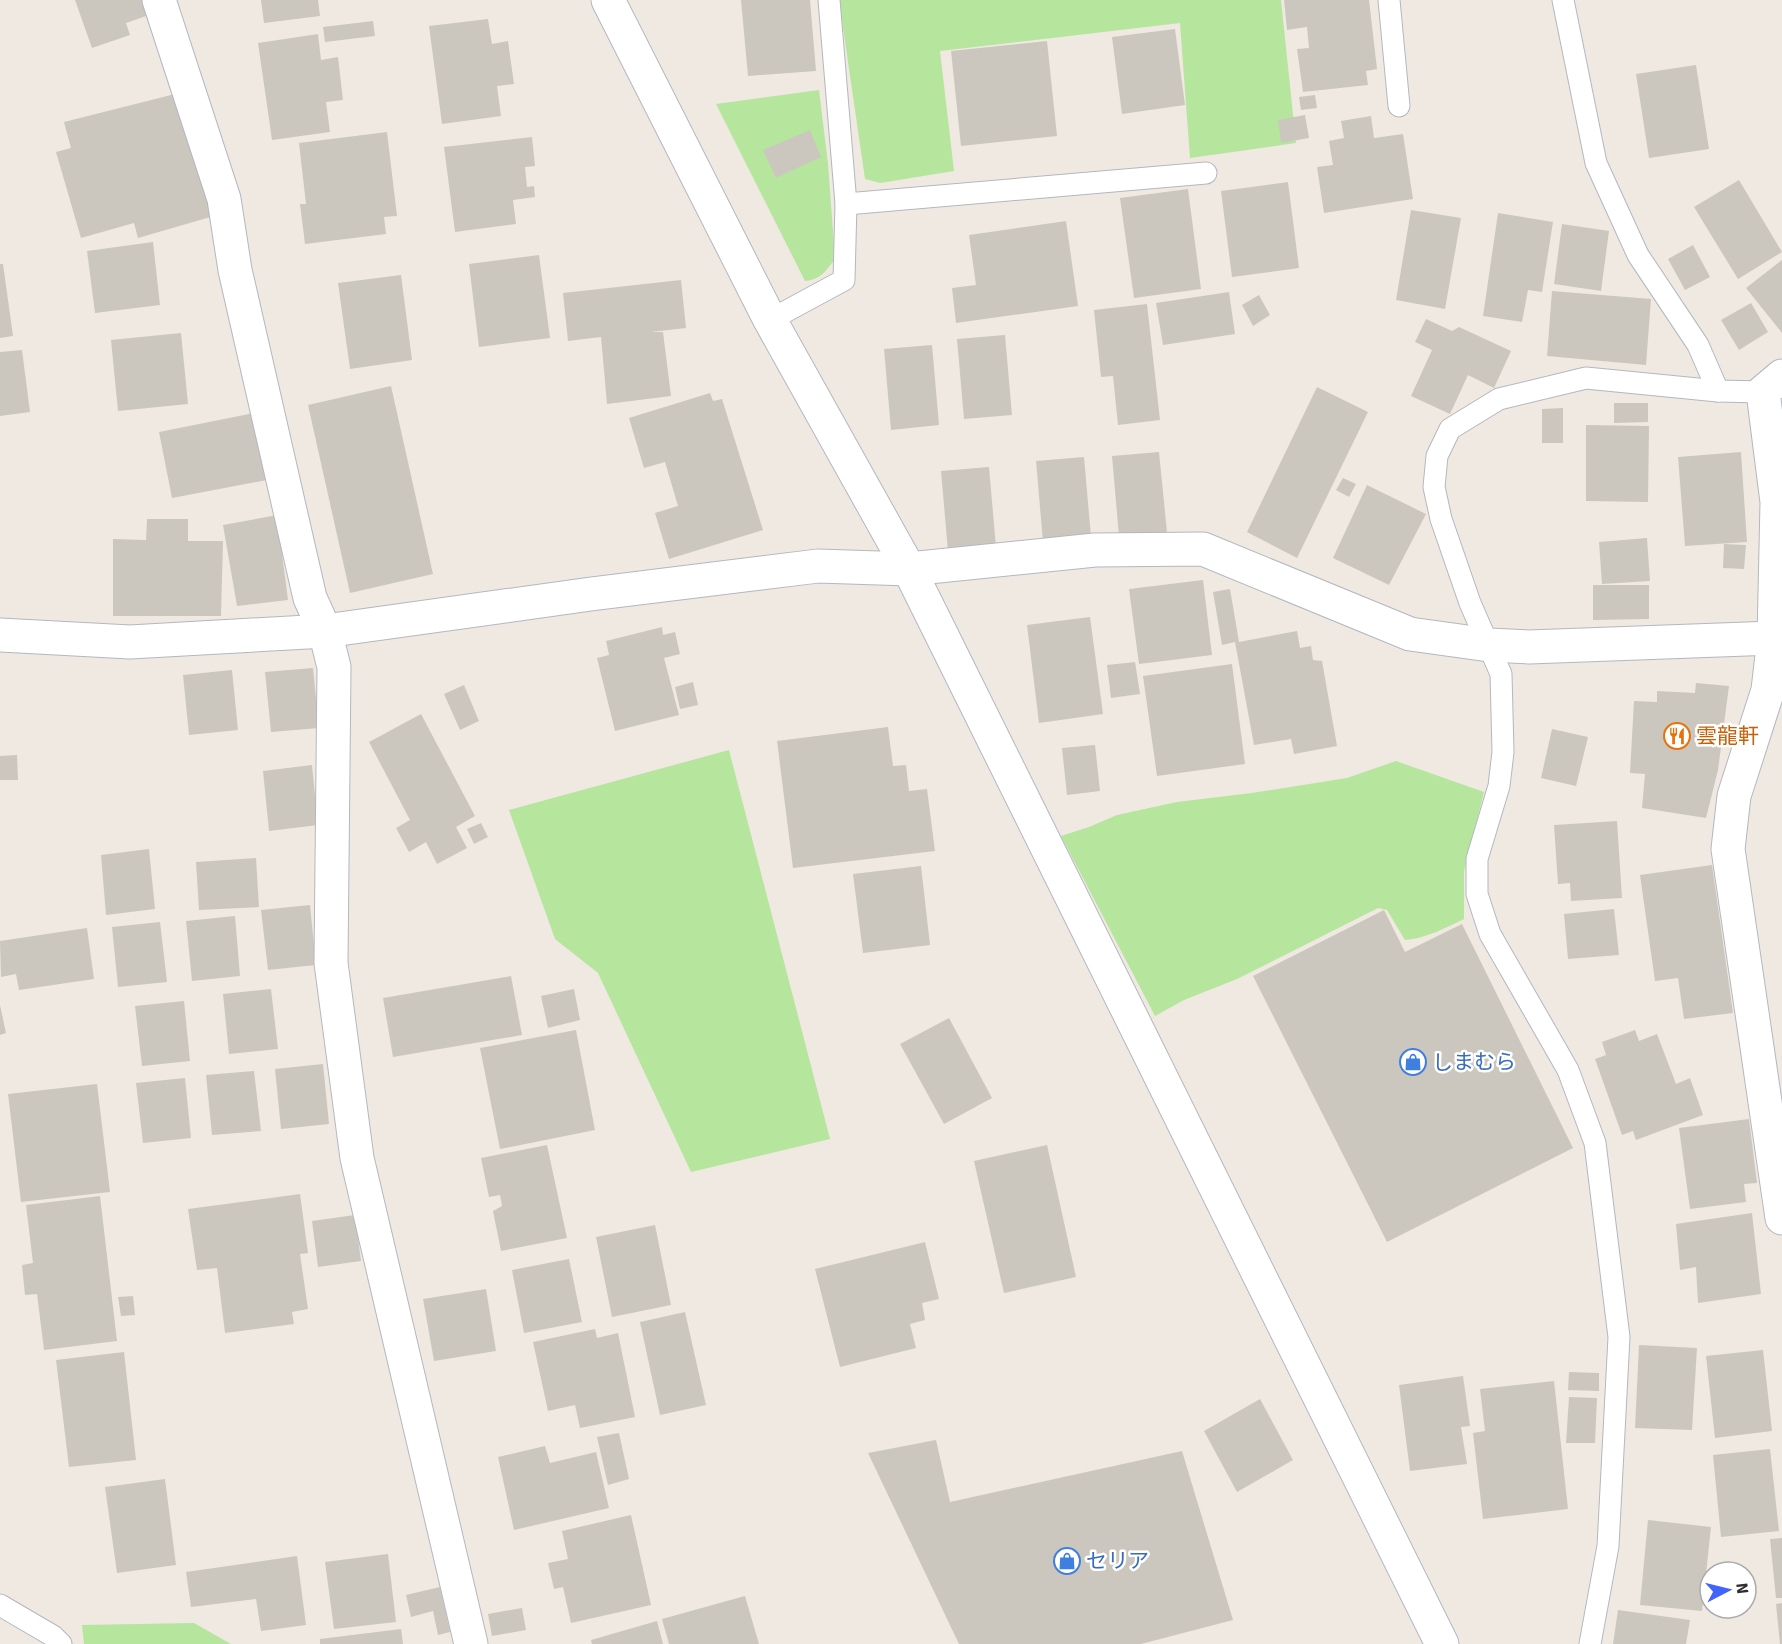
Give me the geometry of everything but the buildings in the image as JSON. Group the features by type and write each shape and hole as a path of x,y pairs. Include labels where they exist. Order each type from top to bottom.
{"street":[{"path":"159,0 224,199 235,270 310,598 325,631 334,667 331,963 357,1158 471,1644"},
{"path":"608,0 770,320 909,569 1442,1644"},
{"path":"1772,384 1777,502 1774,638 1768,690 1734,796 1728,849 1769,1039 1782,1218"},
{"path":"0,635 130,642 325,631 591,594 818,566 909,569 1095,550 1203,549 1410,634 1489,645 1529,647 1774,638"}],"lane":[{"path":"770,320 844,280 846,204 829,0"},
{"path":"1389,0 1399,106"},
{"path":"1563,0 1596,163 1638,255 1698,345 1718,390"},
{"path":"846,204 1206,173"},
{"path":"1590,1644 1608,1546 1619,1337 1595,1143 1568,1070 1490,934 1477,894 1477,859 1499,786 1503,752 1501,674 1470,603 1441,519 1434,487 1437,456 1450,429 1499,399 1586,378 1718,390 1772,384"},
{"path":"0,1605 53,1636 61,1644"}],"green space":[{"path":"839,0 1281,0 1296,143 1190,158 1180,23 940,51 954,171 880,183 865,179"},
{"path":"819,90 828,164 835,259 819,277 805,281 716,104"},
{"path":"729,750 830,1139 691,1172 598,973 555,939 509,810"},
{"path":"1396,761 1484,792 1464,871 1464,919 1428,935 1405,940 1387,910 1378,908 1237,979 1184,1000 1155,1016 1061,836 1117,815 1177,802 1347,778"},
{"path":"194,1623 231,1644 84,1644 82,1625"}],"place":[{"name":"雲龍軒","path":"1677,736"},
{"name":"しまむら","path":"1413,1062"},
{"name":"セリア","path":"1067,1561"}]}
